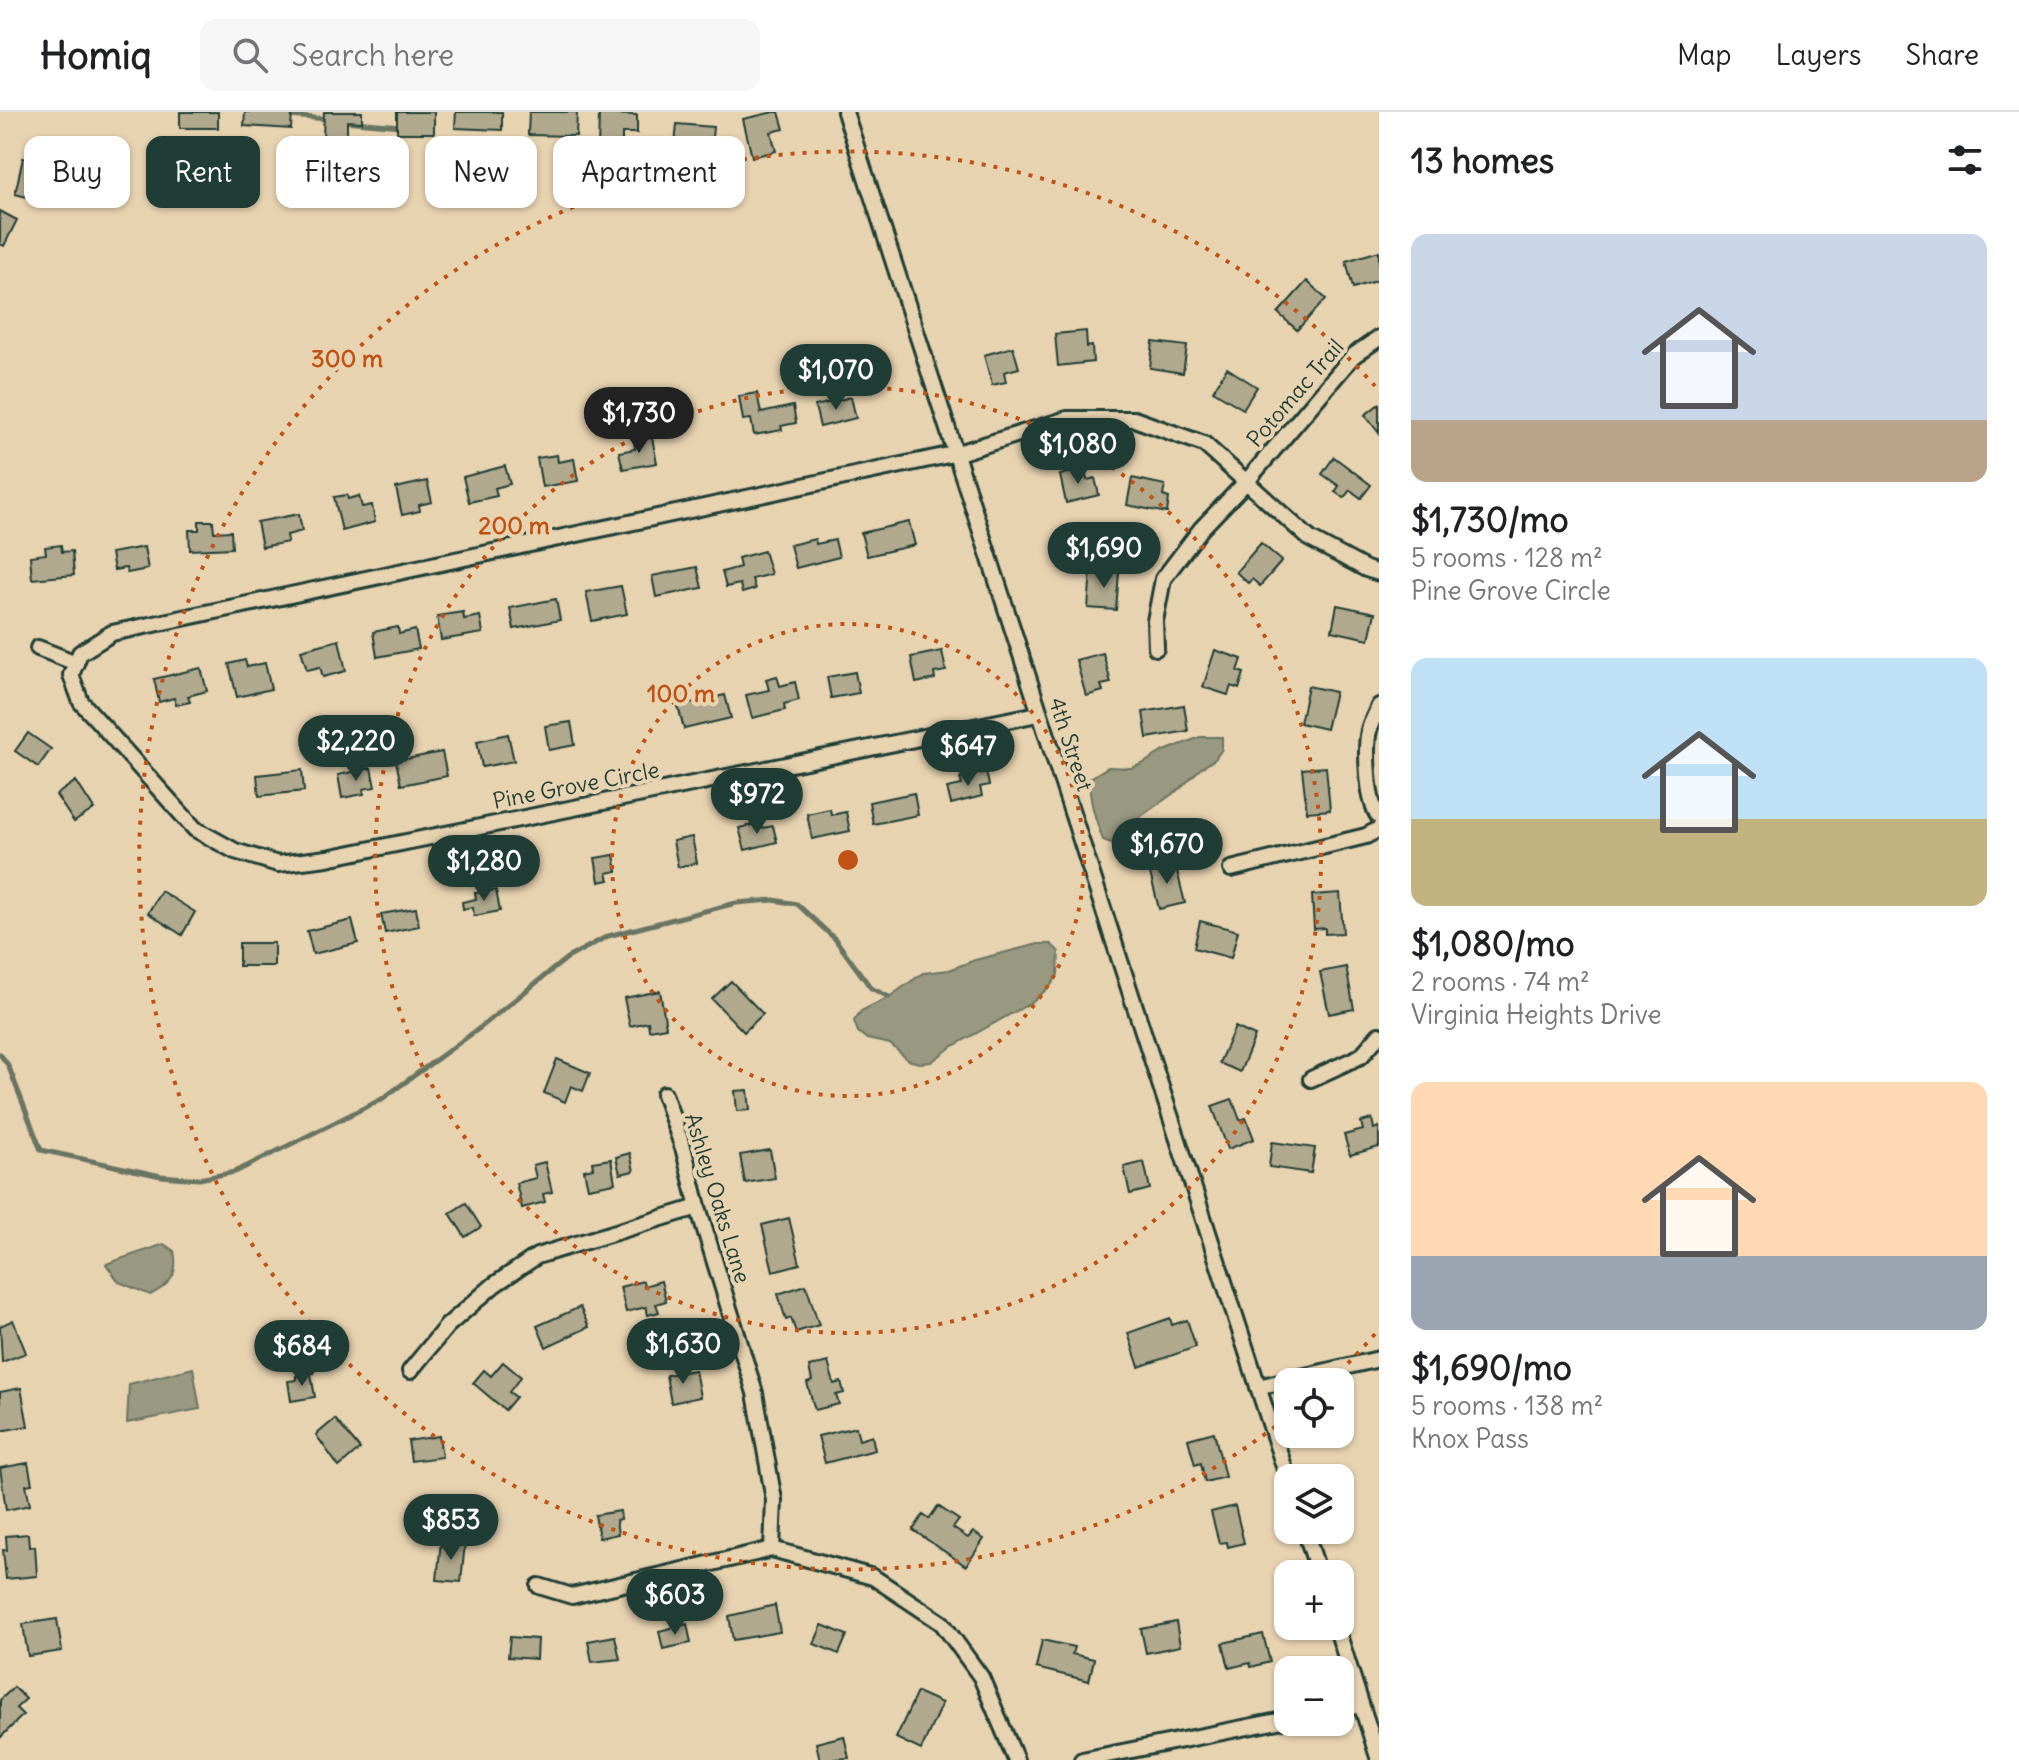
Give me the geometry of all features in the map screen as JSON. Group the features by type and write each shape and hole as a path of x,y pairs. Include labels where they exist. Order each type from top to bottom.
{"street":[{"name":"4th Street","path":"845,112 1283,1464"},
{"name":"Potomac Trail","path":"1156,648 1155,621 1163,579 1201,529 1247,481 1353,356 1379,338"},
{"path":"38,648 76,663 80,653 112,633 958,453 1067,419 1134,419 1204,444 1310,539 1379,573"},
{"name":"Pine Grove Circle","path":"76,663 71,675 81,702 195,829 235,851 278,864 327,858 1038,714"},
{"path":"1379,706 1369,731 1368,772 1373,810 1379,817"},
{"path":"1231,869 1366,836 1379,829"},
{"path":"1311,1079 1361,1056 1379,1035"},
{"name":"Ashley Oaks Lane","path":"664,1094 684,1151 755,1393 774,1500 772,1549"},
{"path":"410,1371 447,1326 494,1285 537,1256 698,1207"},
{"path":"1258,1387 1379,1359"},
{"path":"539,1586 572,1596 772,1549 873,1577 942,1623 981,1677 1016,1760"},
{"path":"1340,1640 1379,1760"},
{"path":"1354,1706 1361,1705"},
{"path":"1082,1760 1274,1722"}],"shaded area":[{"path":"1200,737 1222,737 1222,749 1215,759 1137,819 1133,831 1125,840 1114,844 1103,840 1091,802 1090,778 1108,767 1131,768 1142,764 1162,752"},
{"path":"1038,944 1051,944 1059,952 1058,975 1051,985 1034,1001 931,1062 908,1060 890,1044 867,1039 858,1032 854,1021 861,1011 889,997 923,973 949,970"},
{"path":"164,1244 174,1251 174,1273 168,1283 150,1295 119,1282 106,1264"},
{"path":"193,1368 200,1409 127,1423 129,1384"}],"building":[{"path":"180,112 218,112 218,128 180,128"},
{"path":"245,112 292,112 291,129 244,126"},
{"path":"324,112 362,112 362,122 347,121 347,136 323,136"},
{"path":"397,112 434,112 434,133 397,133"},
{"path":"456,112 502,112 502,130 455,128"},
{"path":"529,112 577,112 576,136 528,135"},
{"path":"779,112 784,129 771,132 776,151 752,157 743,119"},
{"path":"599,114 637,115 637,133 598,136"},
{"path":"677,124 713,127 712,136 676,136"},
{"path":"23,158 24,158 24,196 15,194"},
{"path":"0,211 17,220 4,246 0,244"},
{"path":"1379,251 1379,280 1353,288 1346,261"},
{"path":"1307,281 1326,299 1297,330 1278,313"},
{"path":"1086,331 1087,347 1092,346 1093,362 1058,366 1055,334"},
{"path":"1153,342 1187,346 1183,373 1150,368"},
{"path":"1013,347 1019,368 1004,372 1006,382 992,385 984,355"},
{"path":"1227,368 1257,387 1243,409 1213,391"},
{"path":"757,393 761,413 793,406 796,423 781,426 782,430 754,435 751,419 743,420 739,396"},
{"path":"851,397 856,418 820,427 815,406"},
{"path":"1379,404 1379,433 1365,415"},
{"path":"652,438 657,463 623,469 619,452 635,449 634,441"},
{"path":"557,455 558,462 574,459 578,481 542,487 537,458"},
{"path":"1334,457 1371,485 1361,498 1350,490 1344,498 1335,492 1339,486 1322,474"},
{"path":"505,466 510,484 495,488 497,496 469,502 463,477"},
{"path":"1084,469 1087,480 1095,478 1099,495 1066,503 1060,475"},
{"path":"1132,478 1165,485 1163,496 1169,498 1167,513 1127,505"},
{"path":"427,481 432,502 419,505 420,511 402,515 396,488"},
{"path":"347,495 348,499 359,496 362,507 372,505 375,522 342,531 334,497"},
{"path":"299,514 302,531 287,535 288,542 262,547 257,522"},
{"path":"199,521 213,521 214,532 231,531 232,548 190,550 189,530 199,530"},
{"path":"909,522 915,545 867,556 861,533"},
{"path":"815,539 816,544 835,540 839,557 796,568 790,545"},
{"path":"1261,543 1282,561 1260,586 1252,579 1248,583 1236,572"},
{"path":"61,545 62,552 72,551 74,575 32,579 30,556 46,554 45,547"},
{"path":"144,547 148,569 127,573 126,568 114,570 111,553"},
{"path":"764,551 771,574 752,579 755,589 742,593 740,584 726,587 722,572 740,567 738,558"},
{"path":"697,567 702,588 656,597 652,576"},
{"path":"1091,570 1119,572 1116,610 1088,608"},
{"path":"621,586 627,614 592,621 586,592"},
{"path":"556,599 560,620 514,629 510,608"},
{"path":"1337,605 1375,613 1369,639 1332,631"},
{"path":"463,612 464,619 480,616 483,633 441,640 437,616"},
{"path":"398,627 399,634 415,630 419,649 377,657 373,632"},
{"path":"339,640 346,671 323,677 320,667 307,670 301,650"},
{"path":"1215,650 1242,659 1238,671 1244,673 1239,689 1231,686 1228,695 1203,687"},
{"path":"942,651 946,671 934,673 935,679 916,683 911,657"},
{"path":"1103,653 1111,683 1101,685 1103,691 1086,696 1076,660"},
{"path":"245,660 247,667 265,663 271,689 237,697 229,664"},
{"path":"201,668 207,691 188,696 190,702 176,705 174,698 159,702 154,679"},
{"path":"855,672 859,693 831,698 827,677"},
{"path":"777,676 780,686 795,682 799,700 784,704 785,710 752,718 746,695 769,690 766,679"},
{"path":"1308,686 1335,692 1326,729 1300,723"},
{"path":"725,695 731,718 684,729 678,706"},
{"path":"1184,705 1188,731 1147,738 1143,712"},
{"path":"571,722 575,745 549,750 545,726"},
{"path":"28,733 51,749 38,767 15,751"},
{"path":"508,734 514,761 482,767 477,741"},
{"path":"442,752 447,776 401,785 396,761"},
{"path":"1326,767 1330,810 1307,812 1302,769"},
{"path":"371,768 375,787 363,789 364,794 342,798 338,775"},
{"path":"302,770 304,791 259,796 257,775"},
{"path":"986,772 989,785 980,787 982,796 951,804 947,788 962,785 960,778"},
{"path":"76,781 94,809 74,822 56,795"},
{"path":"914,793 918,815 873,824 869,802"},
{"path":"830,809 831,815 846,812 850,831 812,839 807,814"},
{"path":"760,823 762,828 773,826 777,842 745,850 739,828"},
{"path":"692,837 697,863 678,867 673,841"},
{"path":"614,855 617,871 607,873 609,880 599,882 595,858"},
{"path":"1175,863 1185,903 1159,909 1149,869"},
{"path":"496,890 500,911 474,916 473,907 463,909 462,902 476,899 475,893"},
{"path":"161,891 195,912 182,935 148,913"},
{"path":"1340,893 1343,933 1325,934 1325,928 1314,929 1312,895"},
{"path":"416,908 419,926 385,933 381,914"},
{"path":"352,920 358,943 313,954 307,931"},
{"path":"1200,921 1238,931 1231,958 1194,948"},
{"path":"239,943 274,943 274,966 239,966"},
{"path":"1346,967 1354,1009 1329,1014 1320,972"},
{"path":"731,981 763,1014 744,1032 712,999"},
{"path":"660,991 666,1027 649,1030 648,1022 630,1026 624,998"},
{"path":"1235,1027 1255,1036 1240,1072 1219,1063"},
{"path":"557,1059 590,1073 583,1091 571,1086 565,1102 544,1093"},
{"path":"748,1090 750,1110 737,1111 735,1091"},
{"path":"1232,1099 1240,1120 1246,1118 1254,1139 1228,1149 1212,1106"},
{"path":"1372,1119 1374,1129 1379,1127 1379,1147 1350,1155 1344,1135 1363,1130 1361,1122"},
{"path":"1272,1142 1315,1148 1311,1173 1269,1167"},
{"path":"770,1150 775,1178 745,1183 740,1155"},
{"path":"630,1153 634,1171 620,1174 616,1157"},
{"path":"611,1159 615,1183 588,1188 584,1170 593,1168 592,1162"},
{"path":"545,1162 552,1192 543,1194 545,1202 522,1208 516,1183 536,1178 533,1165"},
{"path":"1144,1162 1150,1189 1130,1194 1124,1167"},
{"path":"466,1203 481,1227 465,1237 450,1213"},
{"path":"789,1218 800,1264 773,1271 762,1225"},
{"path":"643,1281 644,1286 661,1281 666,1301 656,1304 659,1312 648,1315 646,1307 626,1312 620,1287"},
{"path":"806,1285 819,1325 796,1332 791,1318 786,1320 778,1294"},
{"path":"580,1307 589,1327 546,1347 537,1326"},
{"path":"1170,1318 1172,1325 1187,1320 1196,1347 1139,1367 1128,1333"},
{"path":"13,1320 26,1353 2,1362 0,1326"},
{"path":"284,1330 319,1335 314,1373 288,1369 291,1351 281,1350"},
{"path":"503,1362 521,1377 509,1392 516,1397 505,1410 473,1383 484,1370 491,1376"},
{"path":"828,1362 834,1384 841,1382 844,1393 836,1395 839,1404 815,1410 807,1383 812,1381 809,1367"},
{"path":"695,1370 700,1397 671,1403 666,1375"},
{"path":"311,1374 315,1397 291,1401 288,1381 296,1380 296,1376"},
{"path":"21,1388 28,1426 0,1431 0,1392"},
{"path":"335,1419 360,1449 339,1467 316,1435"},
{"path":"856,1427 859,1440 872,1436 875,1450 825,1463 818,1436"},
{"path":"1214,1432 1225,1477 1205,1482 1201,1463 1195,1465 1188,1439"},
{"path":"439,1436 442,1457 411,1461 408,1441"},
{"path":"28,1463 32,1484 26,1485 30,1505 6,1510 0,1468"},
{"path":"938,1506 959,1520 953,1528 968,1538 973,1532 984,1539 966,1566 913,1530 923,1515 929,1519"},
{"path":"1235,1506 1244,1543 1228,1547 1227,1542 1219,1543 1211,1512"},
{"path":"620,1511 621,1519 616,1520 618,1534 599,1538 595,1515"},
{"path":"28,1534 29,1547 35,1546 37,1576 6,1579 3,1550 7,1550 6,1536"},
{"path":"441,1541 465,1543 461,1582 437,1580"},
{"path":"775,1605 780,1632 733,1640 729,1616"},
{"path":"57,1619 62,1651 28,1656 23,1624"},
{"path":"1176,1622 1180,1646 1146,1653 1141,1629"},
{"path":"687,1624 691,1643 663,1649 659,1631"},
{"path":"822,1625 847,1635 839,1654 814,1644"},
{"path":"1263,1634 1270,1662 1229,1668 1223,1643"},
{"path":"615,1636 620,1659 592,1662 588,1641"},
{"path":"510,1637 537,1639 536,1659 508,1657"},
{"path":"1042,1640 1074,1647 1072,1654 1094,1659 1089,1681 1036,1668"},
{"path":"14,1687 26,1699 16,1708 23,1715 0,1738 0,1700"},
{"path":"917,1692 942,1703 921,1750 896,1738"},
{"path":"844,1736 849,1758 820,1760 816,1743"}],"waterway":[{"path":"287,116 329,119"},
{"path":"343,121 401,126"},
{"path":"0,1054 8,1065 41,1150 161,1176 199,1179 235,1172 382,1099 481,1027 567,958 608,936 736,903 774,900 797,904 835,939 871,988 889,997"}]}
